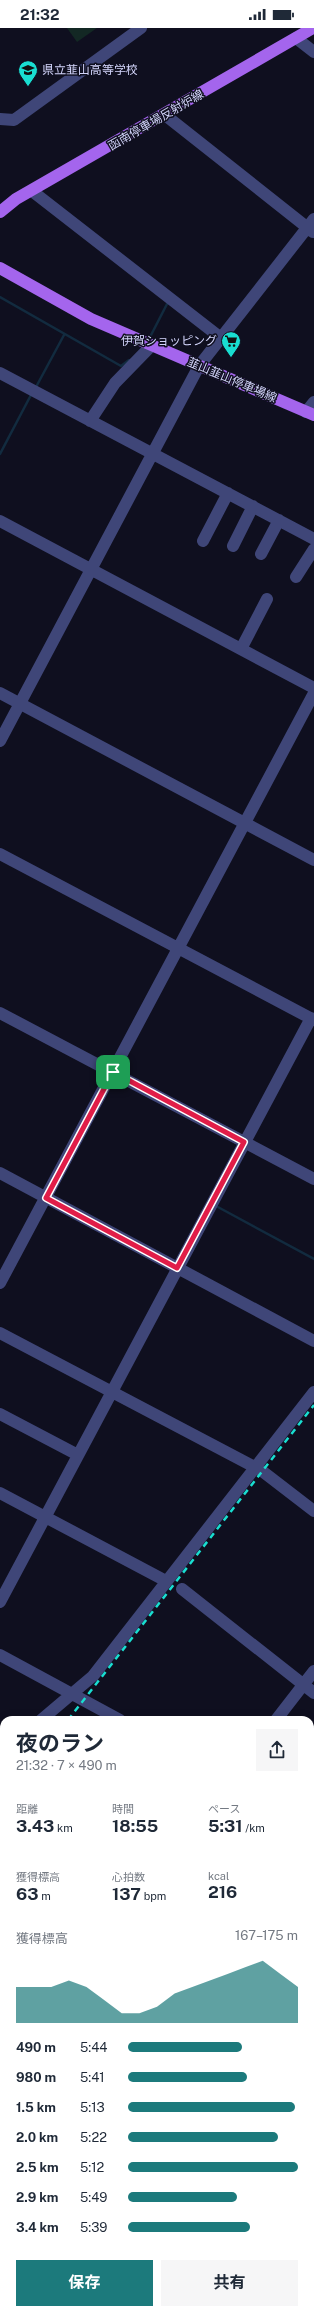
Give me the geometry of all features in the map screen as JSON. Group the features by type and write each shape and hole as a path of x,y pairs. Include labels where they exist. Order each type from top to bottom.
{"main road":[{"name":"函南停車場反射炉線","path":"0,212 6,205 165,115 313,28"},
{"name":"韮山韮山停車場線","path":"0,268 91,319 199,366 312,410"}],"street":[{"path":"0,119 14,120 141,28"},
{"path":"296,38 314,52"},
{"path":"0,741 199,366 312,226 165,115"},
{"path":"32,191 221,338"},
{"path":"90,421 115,383 152,345"},
{"path":"0,373 314,539"},
{"path":"203,540 228,493"},
{"path":"233,546 253,506"},
{"path":"261,554 279,520"},
{"path":"0,521 91,568 314,688"},
{"path":"296,577 314,549"},
{"path":"241,649 267,599"},
{"path":"0,693 314,860"},
{"path":"0,1283 180,948 314,693"},
{"path":"0,854 313,1019 244,1142 0,1602"},
{"path":"0,1012 314,1179"},
{"path":"0,1173 314,1341"},
{"path":"0,1333 111,1393 256,1467 314,1511"},
{"path":"46,1716 93,1676 314,1392"},
{"path":"0,1414 78,1455"},
{"path":"0,1493 166,1581"},
{"path":"182,1589 314,1693"},
{"path":"0,1655 112,1716"},
{"path":"279,1716 314,1671"}],"green space":[{"path":"67,28 97,28 77,42"}],"waterway":[{"path":"0,297 121,366 129,360"},
{"path":"149,339 167,304"},
{"path":"36,387 64,335"},
{"path":"0,454 32,393"},
{"path":"216,1206 314,1259"}],"railway":[{"path":"71,1716 314,1405"}],"place":[{"name":"県立韮山高等学校","path":"28,87"},
{"name":"伊賀ショッピング","path":"231,358"}],"route":[{"path":"113,1072 244,1142 177,1268 46,1198 113,1072"}]}
